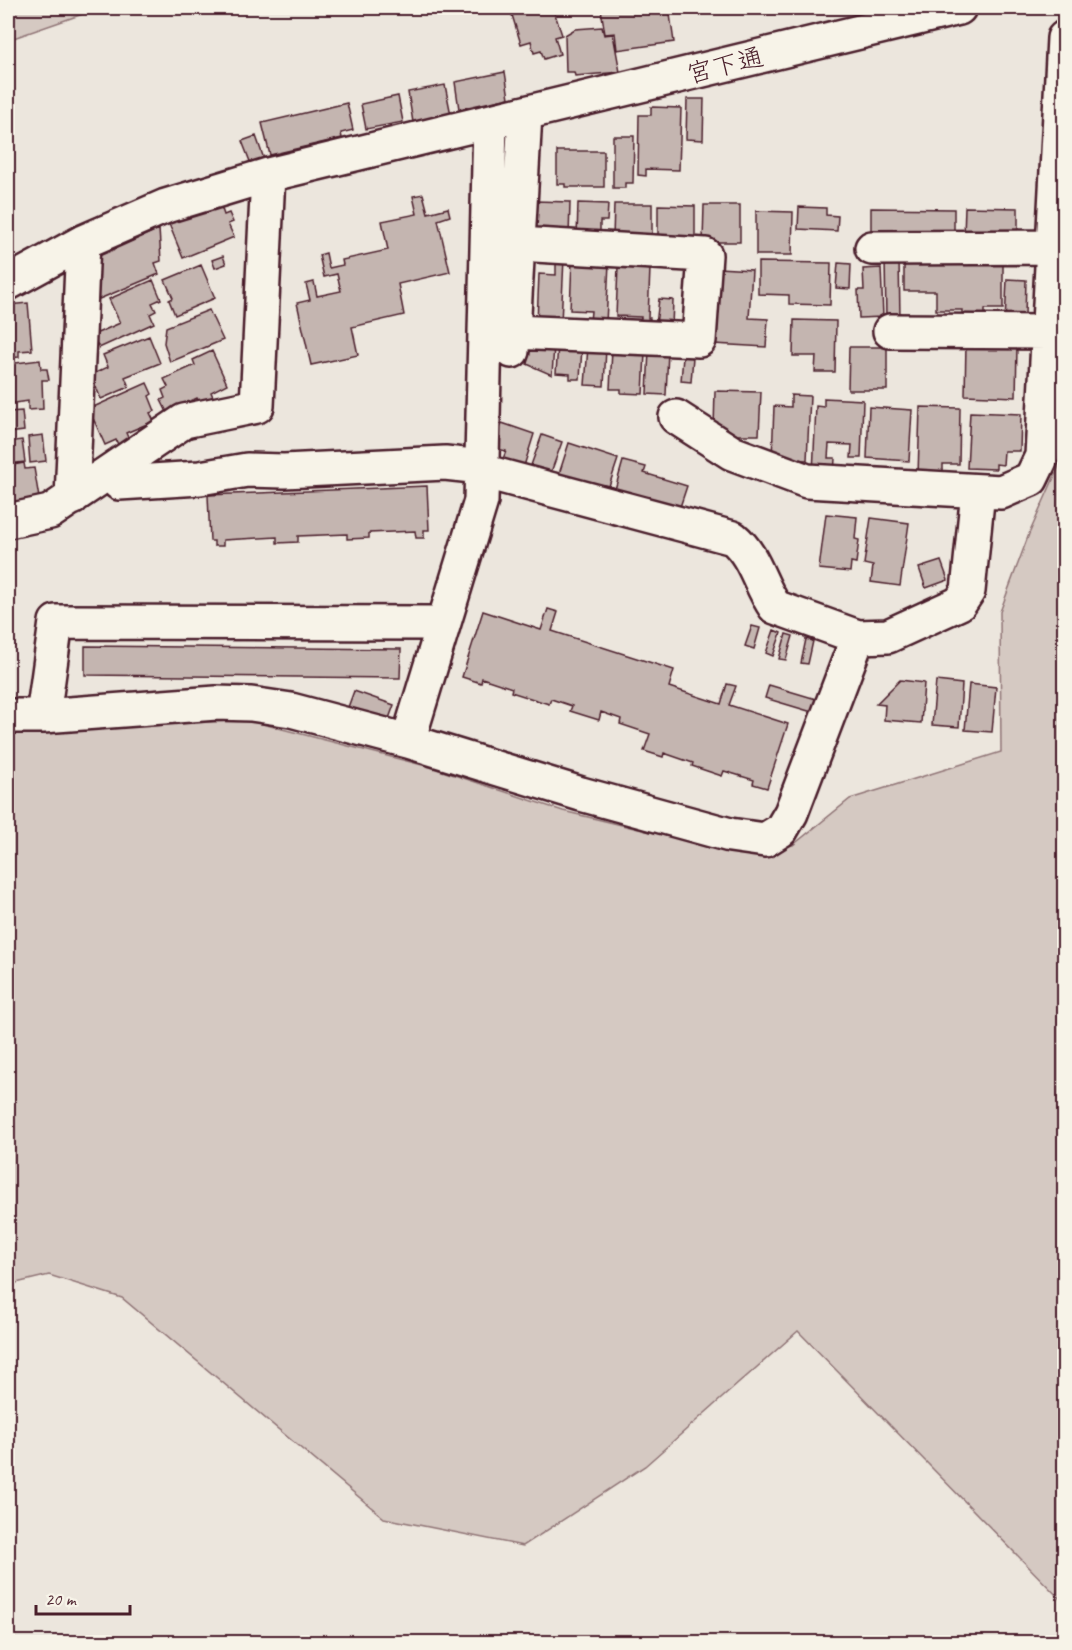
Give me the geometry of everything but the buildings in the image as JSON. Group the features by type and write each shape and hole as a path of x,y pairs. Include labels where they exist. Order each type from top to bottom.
{"street":[{"name":"宮下通","path":"8,283 83,242 166,206 268,175 959,8"},
{"path":"676,417 732,453 807,481 1001,492 1031,479 1038,469 1042,456 1054,247 1061,178 1065,38"},
{"path":"518,244 705,255 699,340 513,341 518,244 525,114"},
{"path":"408,741 481,501 490,122"},
{"path":"8,521 50,512 184,421 256,406 268,175"},
{"path":"72,498 83,242"},
{"path":"872,248 1054,247"},
{"path":"890,331 1049,332"},
{"path":"119,483 200,478 247,470 284,471 445,463 482,469 733,538 742,545 756,568 767,596 775,607 858,638 888,636 960,603 968,591 978,491"},
{"path":"43,716 56,622 432,623"},
{"path":"8,716 43,716 216,703 251,704 291,710 408,741 581,794 718,832 765,840 781,830 791,813 858,638"}],"shaded area":[{"path":"8,8 100,8 8,40"},
{"path":"1064,455 1064,1603 798,1331 645,1466 523,1546 384,1518 122,1298 49,1275 8,1285 8,733 247,720 430,767 563,811 743,854 793,845 850,799 1001,752 1000,612 1029,534"}]}
